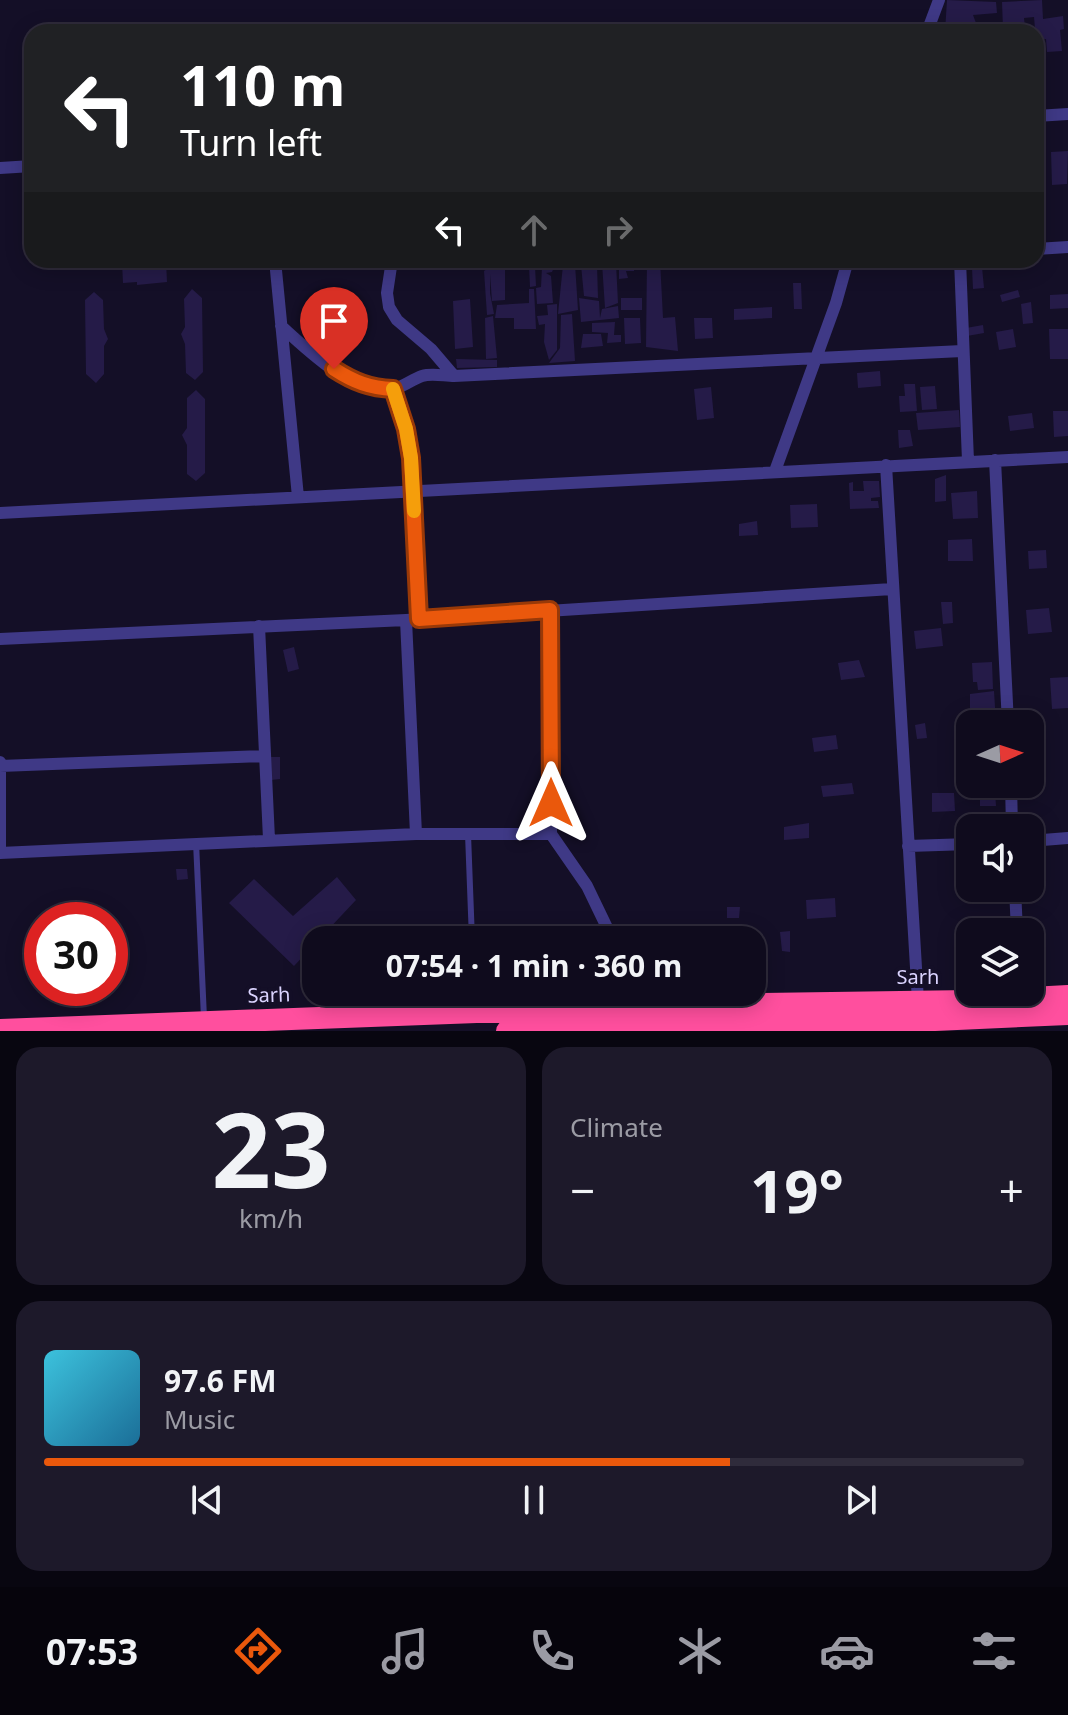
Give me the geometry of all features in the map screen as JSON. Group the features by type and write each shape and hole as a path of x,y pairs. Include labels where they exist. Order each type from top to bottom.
{"highway":[{"name":"Sarh","path":"1044,995 1068,996"},
{"name":"Sarh","path":"766,1000 956,999"},
{"name":"Sarh","path":"0,1030 205,1021 417,1006"},
{"path":"507,1031 935,1026 1068,1014"}],"street":[{"path":"930,24 939,0"},
{"path":"1044,116 1068,114"},
{"path":"0,168 24,166"},
{"path":"1044,248 1068,247"},
{"path":"276,268 298,497"},
{"path":"391,268 387,293 389,307 397,320 431,349 454,376"},
{"path":"775,471 845,268"},
{"path":"960,268 968,461"},
{"path":"281,326 313,354 354,382 375,389 393,389 426,374 454,376 962,351"},
{"path":"393,389 406,429 411,458 416,834"},
{"path":"0,513 1068,457"},
{"path":"995,460 1007,710"},
{"path":"886,465 918,1001"},
{"path":"0,639 413,620 892,589"},
{"path":"550,610 551,834 587,886 606,926"},
{"path":"259,626 269,839"},
{"path":"265,756 0,764 0,853 269,839 551,834"},
{"path":"1044,840 1068,838"},
{"path":"908,846 956,844"}],"lane":[{"path":"468,834 471,926"},
{"path":"196,842 205,1021"}],"building":[{"path":"947,0 996,2 997,13 973,15 976,23 991,24 946,24"},
{"path":"1042,0 1043,19 1063,16 1064,29 1060,30 1062,51 1047,52 1044,24 1035,24 1034,17 1024,18 1025,24 1003,24 1002,2"},
{"path":"1068,151 1067,184 1052,185 1051,152"},
{"path":"122,268 166,268 167,282 123,283"},
{"path":"505,268 505,300 492,301 490,274 490,293 494,314 487,315 484,271"},
{"path":"529,268 535,268 536,286 530,287"},
{"path":"542,268 554,268 552,272 546,273 551,276 553,303 537,304 536,288 541,287"},
{"path":"563,268 575,268 578,310 558,314"},
{"path":"581,268 597,268 598,298 584,296"},
{"path":"602,268 616,268 618,303 605,308"},
{"path":"619,268 634,268 634,271 626,271 628,278 619,279"},
{"path":"647,268 660,268 663,318 675,317 678,351 646,347"},
{"path":"972,268 982,268 984,288 973,289"},
{"path":"793,283 801,283 802,309 794,309"},
{"path":"192,289 202,298 203,372 195,380 186,373 185,344 181,334 185,327 184,299"},
{"path":"529,289 534,289 536,329 514,329 514,318 495,318 497,305 529,303"},
{"path":"1018,290 1020,297 1002,302 1000,295"},
{"path":"94,292 103,300 104,329 108,339 104,346 104,374 96,383 86,374 85,300"},
{"path":"1068,294 1068,308 1050,309 1050,295"},
{"path":"579,298 599,301 600,318 602,309 618,306 619,318 581,322"},
{"path":"621,298 642,298 642,310 621,310"},
{"path":"470,299 473,347 455,349 453,301"},
{"path":"1031,302 1033,323 1023,324 1021,304"},
{"path":"557,304 557,350 549,360 544,342 545,324 539,325 537,316 548,315 547,305"},
{"path":"772,307 772,318 734,320 734,309"},
{"path":"572,314 575,361 549,363 560,348 561,315"},
{"path":"493,316 497,358 486,359 485,318"},
{"path":"624,318 640,318 641,343 625,344"},
{"path":"694,318 712,318 713,338 695,339"},
{"path":"615,322 614,335 621,335 621,342 607,343 608,333 592,332 592,323"},
{"path":"983,325 984,333 967,336 966,328"},
{"path":"1013,329 1016,347 999,350 996,332"},
{"path":"1049,329 1068,329 1068,359 1050,359"},
{"path":"583,334 601,334 603,346 581,348"},
{"path":"456,359 497,360 497,367 457,368"},
{"path":"880,371 881,386 858,388 857,373"},
{"path":"904,384 915,384 917,411 900,412 899,396 905,396"},
{"path":"935,386 937,409 922,410 920,387"},
{"path":"711,387 714,418 697,420 694,389"},
{"path":"196,390 205,399 205,473 196,481 187,474 187,445 182,435 187,428 187,398"},
{"path":"959,410 960,427 918,430 916,413"},
{"path":"1053,411 1068,411 1068,436 1054,437"},
{"path":"1032,413 1034,428 1010,431 1008,416"},
{"path":"898,430 910,430 913,446 899,448"},
{"path":"946,475 946,501 935,502 935,479"},
{"path":"863,481 879,481 880,497 871,498 871,501 878,501 879,508 850,509 849,483 853,482 853,491 864,491"},
{"path":"977,491 978,518 953,519 951,493"},
{"path":"817,504 818,527 791,528 790,505"},
{"path":"757,521 758,535 739,536 739,524"},
{"path":"972,539 973,561 948,561 948,540"},
{"path":"1046,550 1047,568 1029,569 1028,551"},
{"path":"941,602 952,602 953,623 943,624"},
{"path":"1049,608 1052,632 1028,634 1026,610"},
{"path":"941,628 943,646 916,649 914,631"},
{"path":"294,647 299,669 288,672 283,650"},
{"path":"859,660 865,677 841,680 838,663"},
{"path":"992,662 993,689 978,690 977,682 973,682 972,663"},
{"path":"1068,677 1068,708 1052,709 1050,678"},
{"path":"994,691 995,710 970,710 970,694"},
{"path":"925,723 927,738 917,739 915,725"},
{"path":"836,735 838,749 814,752 812,738"},
{"path":"271,757 280,757 280,779 271,780"},
{"path":"852,783 854,794 823,797 821,786"},
{"path":"932,793 954,793 955,811 932,812"},
{"path":"980,798 995,798 996,806 980,806"},
{"path":"809,823 809,838 784,840 784,827"},
{"path":"176,869 187,869 188,879 177,880"},
{"path":"337,877 356,900 332,926 302,926 302,957 294,966 229,903 254,879 293,916"},
{"path":"835,898 836,917 807,919 806,900"},
{"path":"727,907 740,907 739,918 727,918"},
{"path":"790,931 790,952 782,951 780,932"}],"slow traffic":[{"path":"393,389 406,429 411,458 414,511"}],"route":[{"path":"334,369 354,382 375,389 393,389 406,429 411,458 419,619 550,610 551,803"}]}
